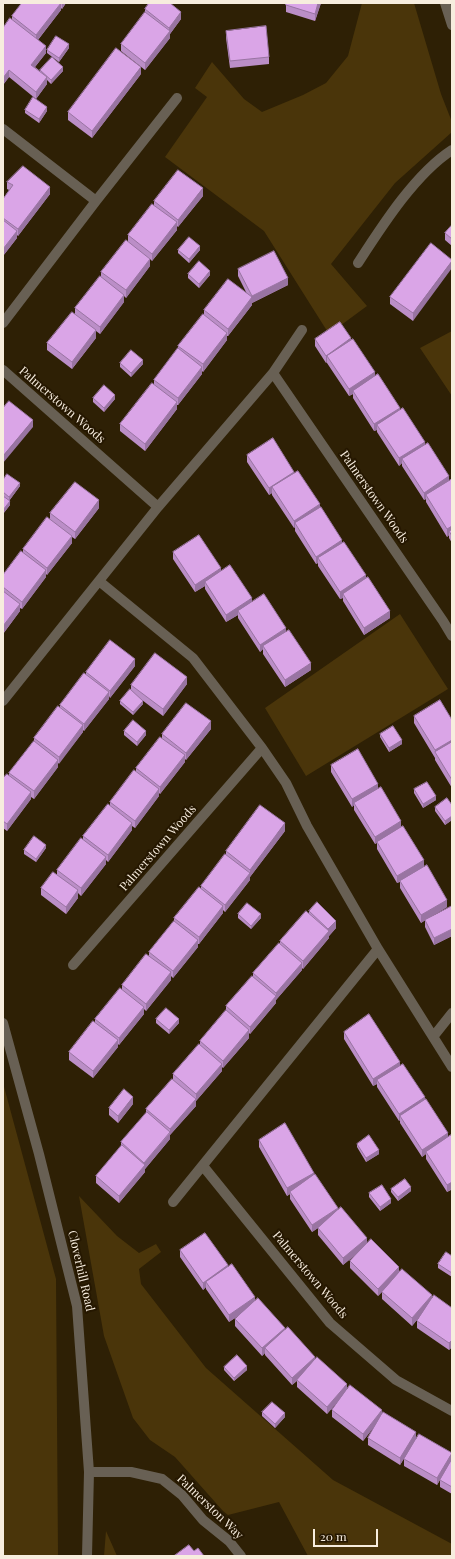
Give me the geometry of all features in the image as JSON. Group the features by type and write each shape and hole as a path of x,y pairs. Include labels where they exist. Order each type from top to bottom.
{"street":[{"path":"445,3 452,25"},
{"path":"3,323 96,201 178,98"},
{"path":"3,129 96,201"},
{"path":"358,263 405,196 439,159 452,150"},
{"path":"3,701 158,507 273,373 302,330"},
{"name":"Palmerstown Woods","path":"3,370 158,507"},
{"name":"Palmerstown Woods","path":"273,373 439,614 452,636"},
{"path":"99,580 193,658 262,748 286,783 307,826 378,949 452,1067"},
{"name":"Palmerstown Woods","path":"73,965 262,748"},
{"path":"173,1202 378,949"},
{"path":"433,1037 452,1013"},
{"name":"Cloverhill Road","path":"3,1023 39,1154 77,1306 89,1472 87,1556"},
{"name":"Palmerstown Woods","path":"203,1166 330,1322 396,1380 452,1411"},
{"name":"Palmerston Way","path":"89,1472 131,1472 162,1479 182,1495 203,1520 229,1541 241,1556"}],"shaded area":[{"path":"362,3 414,3 441,94 452,122 452,132 395,183 331,264 367,306 329,334 264,231 165,157 207,97 195,88 212,62 244,99 262,112 303,95 326,83 348,56"},
{"path":"452,331 452,396 420,348"},
{"path":"400,614 448,689 306,776 265,708"},
{"path":"3,1083 56,1279 58,1556 3,1556"},
{"path":"79,1196 117,1236 139,1253 156,1244 161,1252 139,1269 141,1284 206,1368 333,1480 452,1544 452,1556 308,1556 279,1502 228,1515 223,1511 175,1457 150,1440 133,1418 104,1336"},
{"path":"106,1531 117,1556 104,1556"}],"building":[{"path":"22,3 61,3 36,35 12,16"},
{"path":"149,3 170,3 181,12 169,28 145,9"},
{"path":"286,3 318,3 315,14 286,5"},
{"path":"145,12 170,31 145,63 121,44"},
{"path":"10,18 46,46 31,65 47,77 36,92 9,70 3,78 3,28"},
{"path":"266,26 269,57 230,61 226,31"},
{"path":"56,36 69,44 59,58 47,50"},
{"path":"116,48 141,67 92,131 68,112"},
{"path":"52,57 63,67 51,80 40,70"},
{"path":"33,97 47,107 39,119 25,110"},
{"path":"23,166 50,187 18,229 3,218 3,199 13,185 7,182"},
{"path":"178,170 203,188 178,220 154,201"},
{"path":"152,204 177,222 152,254 128,235"},
{"path":"3,220 17,231 3,249"},
{"path":"452,225 452,239 445,233"},
{"path":"189,237 200,246 189,259 178,250"},
{"path":"126,240 150,259 126,290 101,272"},
{"path":"431,243 452,261 413,313 390,297"},
{"path":"274,251 288,278 252,296 238,269"},
{"path":"199,261 210,271 199,284 188,274"},
{"path":"100,276 124,295 100,327 75,308"},
{"path":"228,279 252,297 228,329 204,310"},
{"path":"72,312 96,330 72,362 47,343"},
{"path":"203,314 227,333 203,364 178,346"},
{"path":"340,322 351,338 326,356 315,339"},
{"path":"353,339 375,372 349,389 327,356"},
{"path":"178,348 202,367 178,398 154,380"},
{"path":"131,350 143,360 131,373 120,363"},
{"path":"378,374 400,408 374,424 353,391"},
{"path":"152,383 177,402 145,444 120,424"},
{"path":"104,385 115,395 104,408 93,398"},
{"path":"9,401 33,420 3,456 3,408"},
{"path":"403,408 425,442 399,458 377,425"},
{"path":"273,438 294,472 269,488 247,455"},
{"path":"428,443 449,476 424,493 402,459"},
{"path":"298,471 320,504 294,521 272,487"},
{"path":"7,474 20,483 9,497 3,492 3,480"},
{"path":"452,479 452,526 447,529 426,495"},
{"path":"75,482 99,500 75,532 50,513"},
{"path":"3,496 10,501 3,510"},
{"path":"321,507 342,540 316,557 295,523"},
{"path":"47,517 72,536 47,568 23,549"},
{"path":"199,535 221,568 195,585 173,552"},
{"path":"344,542 366,575 340,592 318,558"},
{"path":"21,551 46,570 22,602 3,587 3,575"},
{"path":"230,565 252,598 226,615 205,582"},
{"path":"368,577 390,611 364,628 343,594"},
{"path":"3,591 20,604 3,626"},
{"path":"264,594 286,628 260,645 238,611"},
{"path":"289,630 311,663 285,680 263,646"},
{"path":"110,640 135,659 110,691 86,672"},
{"path":"155,653 187,677 163,709 131,685"},
{"path":"84,673 109,692 84,724 60,705"},
{"path":"130,689 143,701 133,712 120,701"},
{"path":"440,700 452,720 452,740 435,750 414,716"},
{"path":"186,703 211,721 186,753 162,734"},
{"path":"58,706 83,725 59,757 34,738"},
{"path":"133,720 146,731 137,742 124,731"},
{"path":"393,726 402,740 389,748 380,734"},
{"path":"160,737 185,755 160,787 136,768"},
{"path":"34,741 58,760 34,791 9,773"},
{"path":"452,742 452,780 435,752"},
{"path":"358,749 378,784 352,799 331,765"},
{"path":"134,770 159,789 135,821 110,802"},
{"path":"7,774 31,792 7,824 3,821 3,778"},
{"path":"427,782 436,796 423,804 414,789"},
{"path":"381,787 401,821 375,837 354,803"},
{"path":"447,798 452,805 452,816 445,821 435,807"},
{"path":"108,804 132,823 108,855 83,836"},
{"path":"260,805 285,823 250,870 226,851"},
{"path":"403,826 424,860 397,876 377,842"},
{"path":"34,836 46,845 36,859 24,850"},
{"path":"81,838 106,857 81,888 57,870"},
{"path":"225,854 250,873 225,905 201,886"},
{"path":"427,865 447,900 421,915 400,881"},
{"path":"53,872 78,890 66,907 41,888"},
{"path":"199,887 223,906 199,937 174,918"},
{"path":"317,902 336,921 328,929 309,911"},
{"path":"247,903 261,914 251,926 238,914"},
{"path":"452,906 452,929 434,938 425,920"},
{"path":"306,911 329,931 303,961 280,941"},
{"path":"174,921 198,940 173,971 149,952"},
{"path":"279,943 302,963 276,993 253,973"},
{"path":"146,954 171,972 146,1004 122,985"},
{"path":"252,976 276,996 250,1027 226,1006"},
{"path":"120,988 144,1007 119,1038 95,1019"},
{"path":"166,1008 179,1019 169,1030 156,1019"},
{"path":"226,1010 249,1030 223,1061 200,1041"},
{"path":"369,1014 400,1062 373,1079 344,1032"},
{"path":"93,1021 118,1040 93,1071 69,1052"},
{"path":"199,1044 222,1064 196,1094 173,1074"},
{"path":"403,1064 425,1097 399,1114 377,1080"},
{"path":"172,1079 196,1099 170,1129 146,1109"},
{"path":"124,1089 133,1097 118,1116 109,1108"},
{"path":"426,1099 448,1133 422,1150 400,1116"},
{"path":"147,1112 170,1132 144,1163 121,1142"},
{"path":"285,1123 314,1173 287,1188 259,1140"},
{"path":"369,1135 379,1150 366,1158 357,1144"},
{"path":"451,1135 452,1182 447,1185 426,1152"},
{"path":"122,1145 145,1165 119,1196 96,1176"},
{"path":"315,1174 338,1208 312,1225 290,1192"},
{"path":"405,1179 411,1187 398,1197 391,1189"},
{"path":"382,1185 391,1199 380,1207 369,1193"},
{"path":"341,1207 367,1238 343,1258 318,1228"},
{"path":"205,1233 228,1265 203,1283 180,1250"},
{"path":"371,1239 399,1267 378,1289 350,1261"},
{"path":"446,1252 452,1256 452,1273 438,1264"},
{"path":"232,1264 255,1297 229,1315 206,1282"},
{"path":"402,1269 432,1295 412,1318 382,1292"},
{"path":"434,1295 452,1308 452,1340 449,1343 417,1321"},
{"path":"258,1298 285,1328 262,1348 235,1319"},
{"path":"288,1327 315,1357 292,1378 265,1348"},
{"path":"237,1355 247,1366 234,1378 224,1367"},
{"path":"317,1357 347,1384 327,1407 297,1380"},
{"path":"350,1385 382,1410 363,1434 332,1410"},
{"path":"272,1402 285,1413 275,1424 262,1412"},
{"path":"383,1412 416,1432 400,1458 368,1438"},
{"path":"419,1434 452,1453 437,1478 404,1459"},
{"path":"452,1459 452,1487 440,1480"},
{"path":"189,1545 194,1551 198,1548 204,1556 174,1556"}]}
